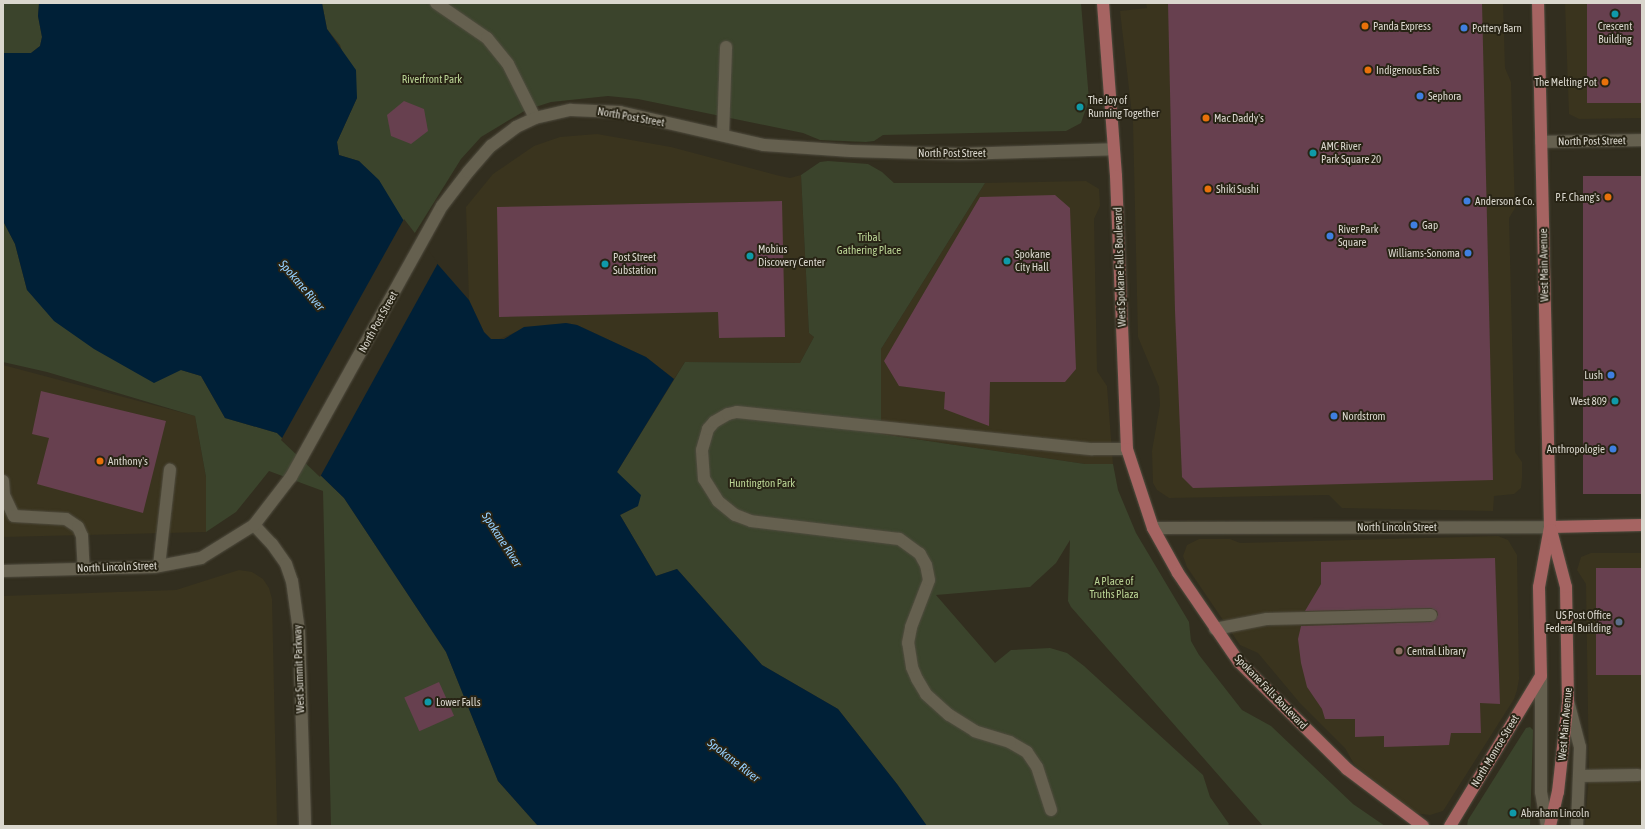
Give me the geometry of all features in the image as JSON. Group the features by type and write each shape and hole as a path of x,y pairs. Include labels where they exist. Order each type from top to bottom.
{"main road":[{"name":"West Spokane Falls Boulevard","path":"1103,3 1114,149 1128,449 1153,528"},
{"name":"West Main Avenue","path":"1538,3 1550,526 1539,587 1541,676"},
{"name":"North Lincoln Street","path":"1550,526 1642,525"},
{"name":"West Main Avenue","path":"1550,526 1566,587 1568,701 1558,792 1550,826"},
{"name":"Spokane Falls Boulevard","path":"1153,528 1178,573 1239,662 1347,769 1423,826"},
{"name":"North Monroe Street","path":"1450,826 1541,676"}],"street":[{"path":"436,3 487,38 508,64 536,118"},
{"path":"723,135 726,47"},
{"name":"North Post Street","path":"279,495 442,206 468,172 491,146 516,127 536,118 571,110 620,112 764,144 852,151 958,154 1114,149"},
{"name":"North Post Street","path":"1541,142 1642,140"},
{"path":"1051,810 1037,767 1027,752 1010,742 975,731 949,715 926,694 917,679 912,667 908,642 911,627 928,580 926,565 920,554 899,539 751,521 734,515 718,501 704,480 702,450 708,429 714,422 728,414 737,412 1092,449 1128,449"},
{"path":"159,566 170,470"},
{"path":"3,481 4,495 14,516 66,519 78,527 82,536 84,569"},
{"name":"North Lincoln Street","path":"3,571 159,566 200,558 254,525 279,495"},
{"name":"West Summit Parkway","path":"254,525 272,544 286,564 295,596 299,631 305,826"},
{"name":"North Lincoln Street","path":"1153,528 1550,526"},
{"path":"1215,629 1267,619 1431,615"},
{"name":"West Main Avenue","path":"1541,676 1541,792 1547,826"},
{"path":"1568,701 1580,747 1577,826"},
{"path":"1580,776 1638,775"}],"shaded area":[{"name":"River Park Square","path":"1146,3 1503,3 1505,68 1511,82 1515,208 1509,218 1515,452 1522,462 1522,478 1521,488 1514,494 1494,496 1493,511 1342,508 1329,495 1169,498 1157,490 1153,483 1152,451 1160,405 1159,387 1138,337 1133,123 1120,11 1147,8"},
{"path":"1565,3 1642,3 1642,118 1579,119 1569,114"},
{"path":"597,134 671,147 780,176 790,178 801,175 809,333 814,337 800,363 685,362 674,379 646,357 577,325 566,323 516,332 497,340 491,339 484,332 469,300 466,207 493,174 534,146 560,137"},
{"path":"1086,181 1099,189 1100,206 1094,219 1097,371 1107,386 1113,464 1085,464 881,434 881,349 985,183"},
{"path":"3,365 195,416 206,477 206,532 3,537"},
{"path":"1498,536 1508,540 1517,555 1519,679 1517,690 1514,699 1443,811 1430,815 1414,813 1354,764 1345,748 1299,702 1258,653 1240,645 1187,567 1183,556 1187,545 1199,539 1230,539 1240,543"},
{"path":"1591,553 1642,553 1642,826 1585,826 1589,776 1586,584 1577,570 1581,557"},
{"path":"239,570 252,572 263,579 269,588 272,599 277,826 3,826 3,596 176,590"}],"green space":[{"path":"3,3 39,3 38,16 42,37 40,46 31,53 3,53"},
{"name":"Riverfront Park","path":"322,3 1081,3 1089,100 1081,123 1066,131 883,135 874,141 866,142 820,140 803,133 638,99 608,96 551,102 526,110 481,137 461,159 413,236 359,161 339,155 337,142 357,98 340,45 327,29"},
{"path":"828,161 868,164 882,172 894,183 985,183 881,349 881,434 1085,464 1113,464 1118,490 1136,533 1189,622 1191,641 1199,655 1242,710 1271,726 1353,804 1385,826 1263,826 1071,607 1068,601 1070,540 1056,563 1030,587 936,595 995,663 1011,650 1050,648 1067,653 1084,666 1203,775 1210,797 1229,824 1227,826 927,826 897,784 838,709 762,665 677,569 656,576 620,515 638,506 617,472 685,362 800,363 814,337 809,333 801,175 820,162"},
{"path":"3,221 15,244 27,290 181,370 201,376 225,418 277,433 344,498 446,652 498,781 538,826 331,826 323,491 269,471 236,512 206,532 206,477 195,416 47,372 3,362"},
{"path":"1530,727 1533,730 1530,826 1467,826 1468,820 1526,728"}],"water":[{"name":"Spokane River","path":"39,3 322,3 327,29 356,70 357,98 337,142 339,155 359,161 379,180 413,236 469,300 484,332 491,339 504,339 524,327 566,323 577,325 646,357 674,379 617,472 641,495 638,506 620,515 656,576 677,569 762,665 838,709 897,784 927,826 538,826 498,781 446,652 344,498 277,433 225,418 201,376 181,370 154,383 94,349 54,321 27,290 15,244 3,221 3,53 31,53 40,46 42,37 38,16"}],"pier":[{"path":"404,219 438,263 320,477 281,440"}],"building":[{"name":"River Park Square","path":"1168,3 1482,3 1493,480 1193,488 1182,477 1175,311"},
{"path":"1587,3 1642,3 1642,103 1587,103"},
{"path":"404,101 424,109 428,131 411,144 391,136 387,115"},
{"name":"West 809","path":"1583,176 1642,176 1642,494 1583,494"},
{"name":"Spokane City Hall","path":"1055,195 1070,208 1076,369 1065,382 990,382 989,426 944,409 945,392 899,386 884,361 980,197"},
{"name":"Post Street Substation","path":"782,201 785,337 719,338 718,312 499,317 497,207"},
{"name":"Anthony's","path":"41,391 166,421 143,513 37,484 49,438 32,434"},
{"name":"Central Library","path":"1495,558 1500,704 1480,703 1481,733 1451,733 1449,745 1384,747 1384,736 1355,737 1355,719 1325,719 1322,709 1307,687 1301,663 1298,639 1301,626 1431,622 1438,615 1437,611 1431,608 1305,611 1321,584 1321,562"},
{"name":"US Post Office Federal Building","path":"1596,568 1642,568 1642,675 1596,675"},
{"path":"439,682 454,716 419,731 404,697"}],"place":[{"name":"Crescent Building","path":"1615,14"},
{"name":"Panda Express","path":"1365,26"},
{"name":"Pottery Barn","path":"1464,28"},
{"name":"Indigenous Eats","path":"1368,70"},
{"name":"The Melting Pot","path":"1605,82"},
{"name":"Sephora","path":"1420,96"},
{"name":"The Joy of Running Together","path":"1080,107"},
{"name":"Mac Daddy's","path":"1206,118"},
{"name":"AMC River Park Square 20","path":"1313,153"},
{"name":"Shiki Sushi","path":"1208,189"},
{"name":"P.F. Chang's","path":"1608,197"},
{"name":"Anderson & Co.","path":"1467,201"},
{"name":"Gap","path":"1414,225"},
{"name":"River Park Square","path":"1330,236"},
{"name":"Williams-Sonoma","path":"1468,253"},
{"name":"Mobius Discovery Center","path":"750,256"},
{"name":"Spokane City Hall","path":"1007,261"},
{"name":"Post Street Substation","path":"605,264"},
{"name":"Lush","path":"1611,375"},
{"name":"West 809","path":"1615,401"},
{"name":"Nordstrom","path":"1334,416"},
{"name":"Anthropologie","path":"1613,449"},
{"name":"Anthony's","path":"100,461"},
{"name":"US Post Office Federal Building","path":"1619,622"},
{"name":"Central Library","path":"1399,651"},
{"name":"Lower Falls","path":"428,702"},
{"name":"Abraham Lincoln","path":"1513,813"}],"park label":[{"name":"Tribal Gathering Place","path":"869,244"},
{"name":"Huntington Park","path":"762,483"},
{"name":"A Place of Truths Plaza","path":"1114,588"}]}
